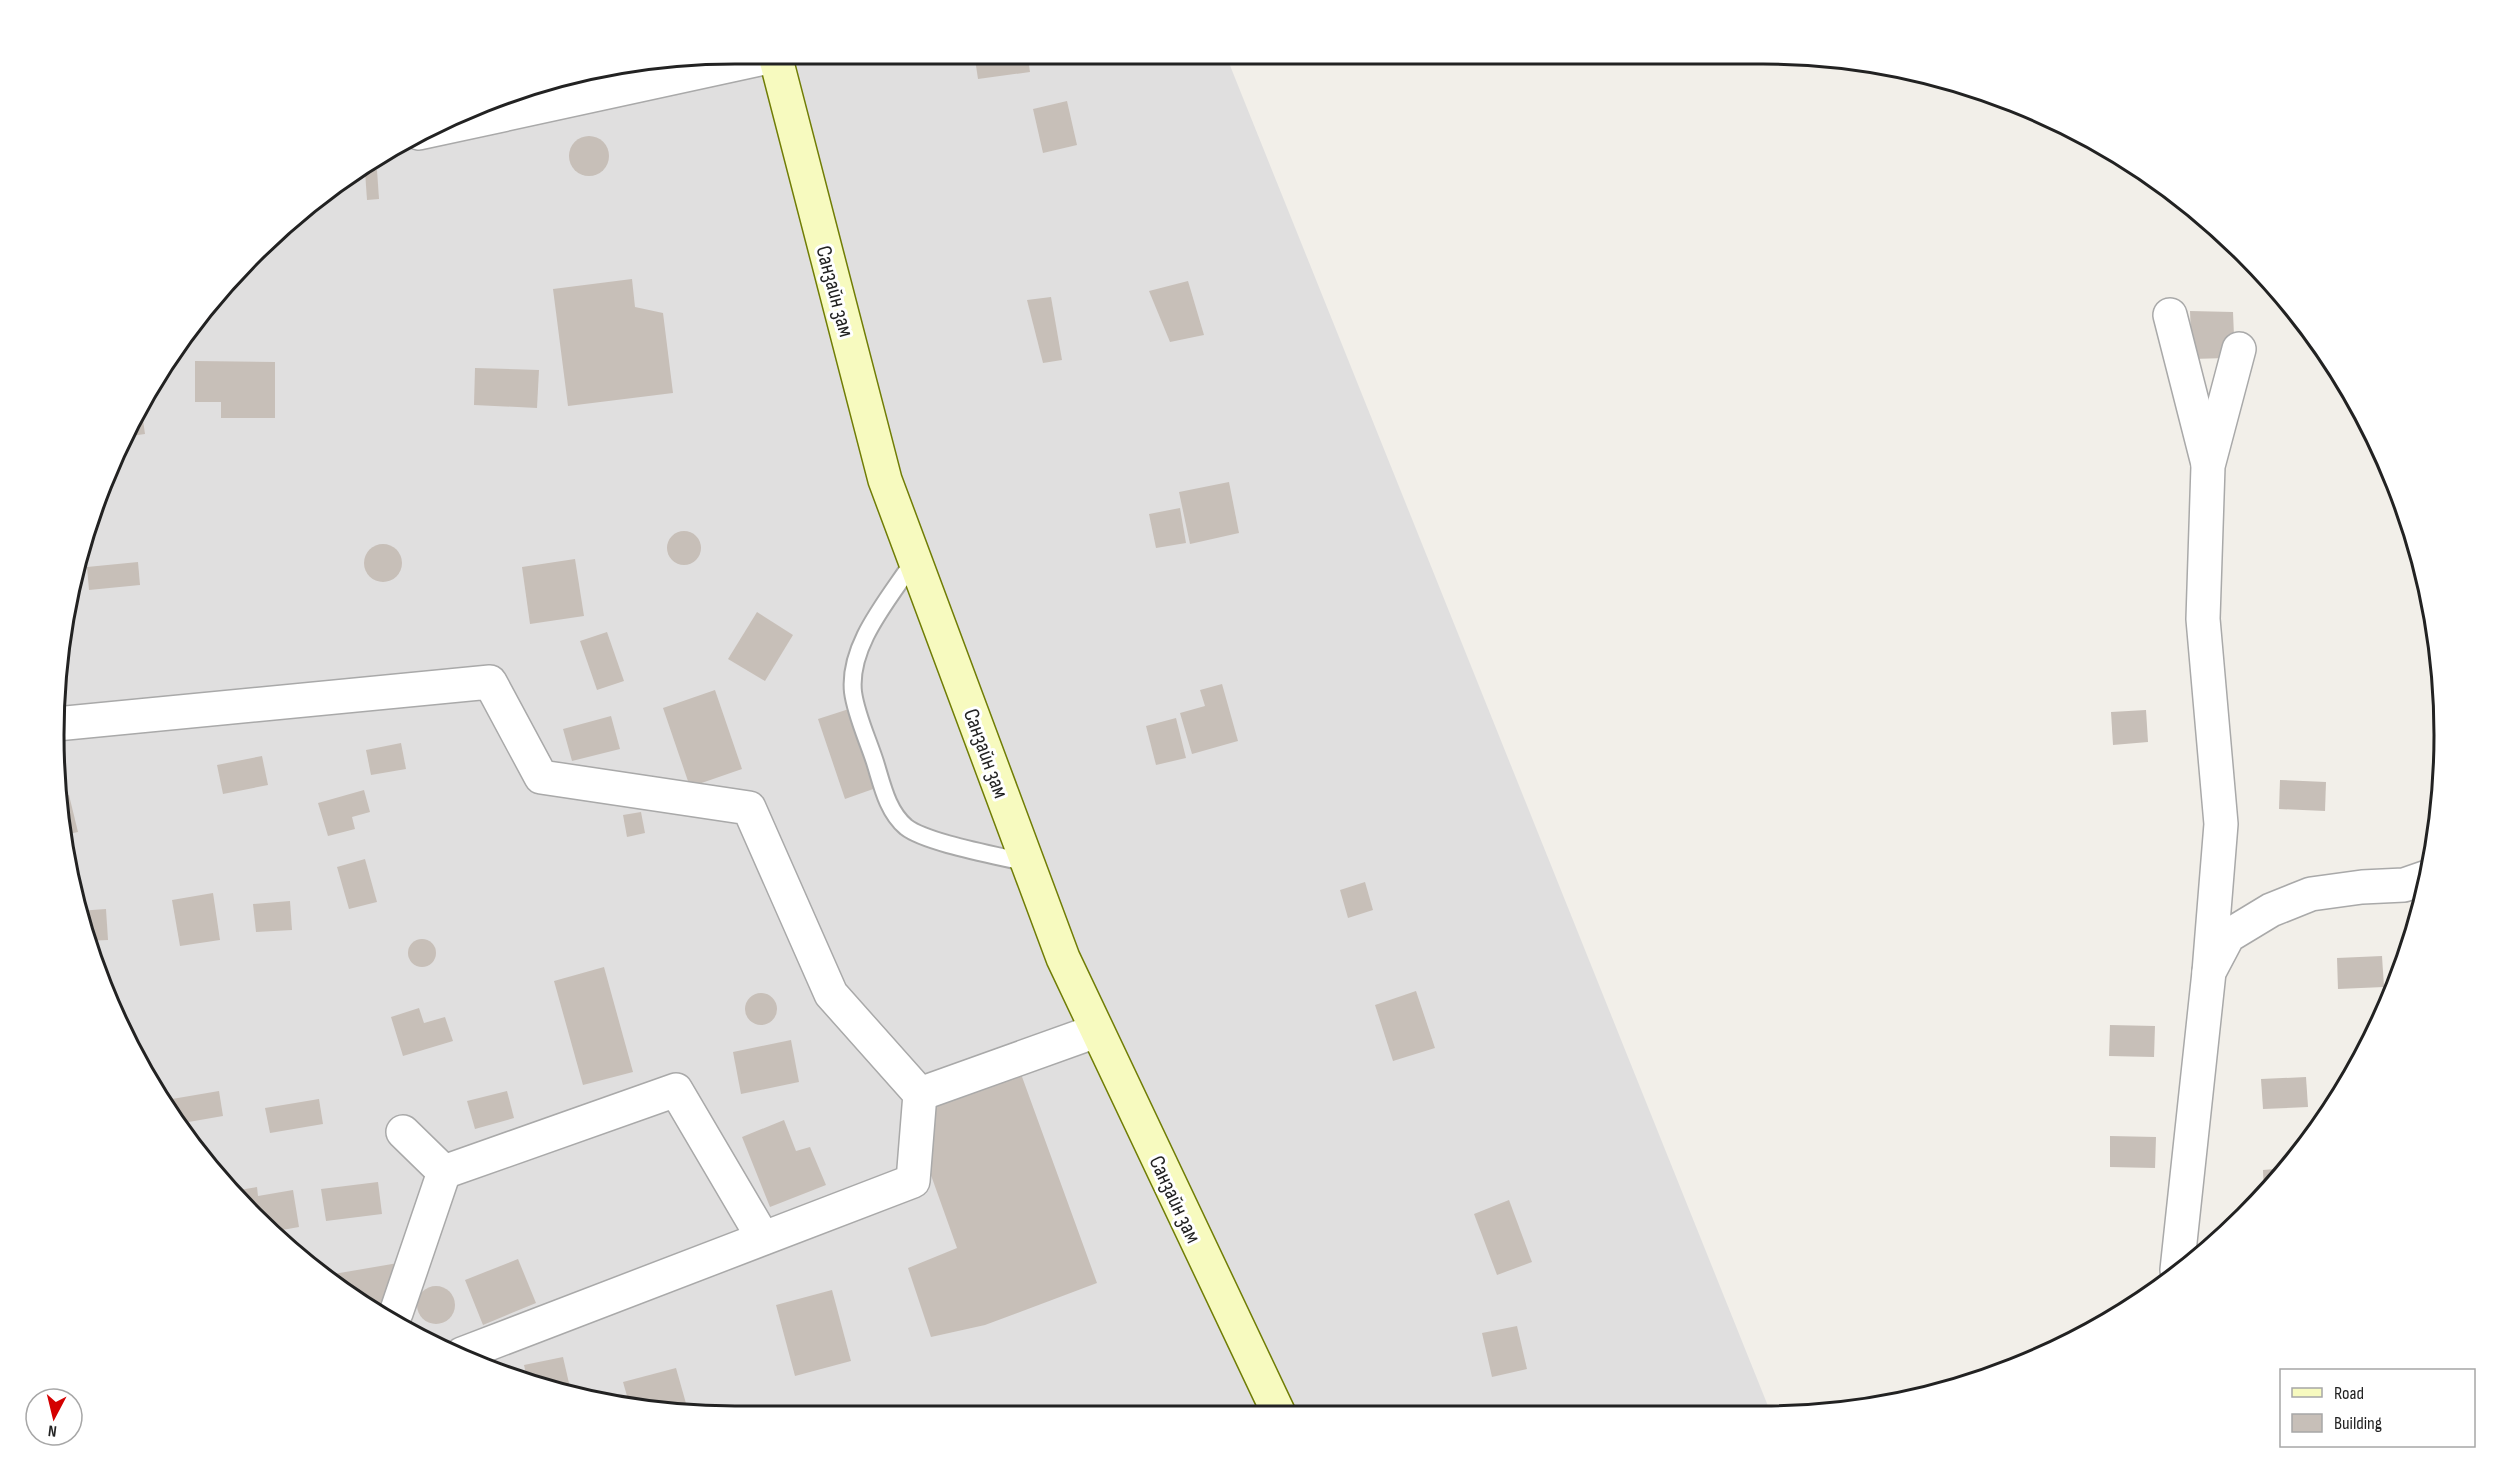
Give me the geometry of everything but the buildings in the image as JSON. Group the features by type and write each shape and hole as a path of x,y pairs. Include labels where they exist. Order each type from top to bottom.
{"main road":[{"name":"Санзайн зам","path":"777,64 885,480 1063,958 1275,1406"}],"street":[{"path":"462,124 737,64"},
{"path":"2170,315 2208,466"},
{"path":"2178,1263 2209,972 2221,824 2203,619 2208,466 2239,349"},
{"path":"65,723 490,682 541,777 749,808 831,994 920,1094 913,1181 470,1351"},
{"path":"2209,972 2228,936 2271,910 2311,894 2362,887 2404,885 2419,880"},
{"path":"920,1094 1096,1031"},
{"path":"444,1172 676,1090 763,1238"},
{"path":"404,1132 444,1172"},
{"path":"396,1313 444,1172"}],"lane":[{"path":"915,559 869,630 857,652 852,674 853,695 890,807 906,826 925,837 1028,863"}],"shaded area":[{"path":"736,64 1229,64 1768,1406 736,1406 648,1401 562,1384 479,1355 400,1317 327,1268 261,1210 231,1178 203,1144 154,1071 116,992 100,951 87,909 70,823 64,736 66,692 70,648 87,562 100,520 134,439 154,400 203,327 261,261 293,231 363,178 400,154 439,134 520,100 562,87 648,70"}]}
